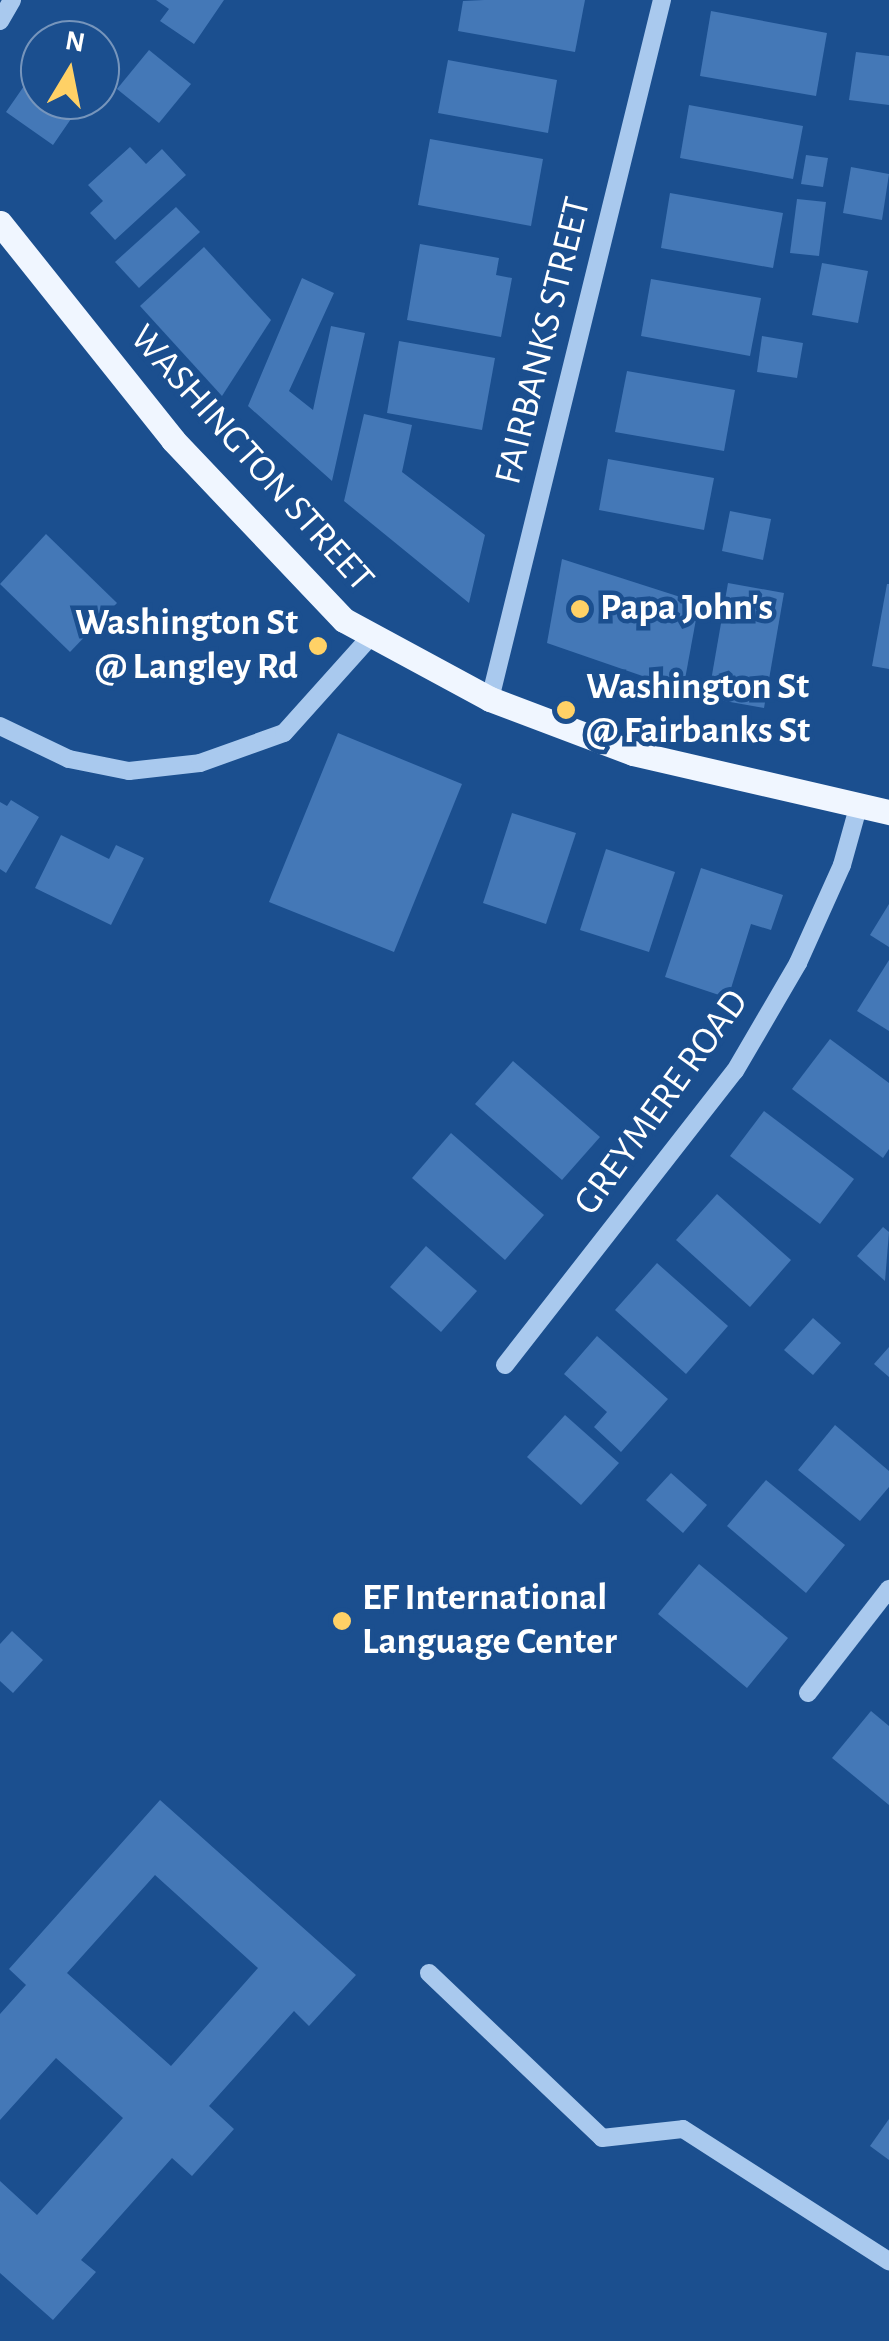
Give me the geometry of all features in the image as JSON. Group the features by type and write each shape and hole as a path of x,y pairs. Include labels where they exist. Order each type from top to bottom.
{"main road":[{"name":"WASHINGTON STREET","path":"0,223 172,440 344,620 490,698 634,753 889,812"}],"street":[{"path":"0,20 12,0"},
{"name":"FAIRBANKS STREET","path":"490,698 662,0"},
{"path":"0,726 69,759 130,771 200,764 284,733 370,637"},
{"name":"GREYMERE ROAD","path":"504,1365 734,1071 798,964 842,865 858,804"},
{"path":"808,1693 889,1589"},
{"path":"429,1973 602,2138 683,2129 889,2262"}],"building":[{"path":"156,0 224,0 194,44 160,21 169,9"},
{"path":"585,0 575,52 458,31 463,1"},
{"path":"711,11 827,33 816,96 700,76"},
{"path":"149,50 191,84 159,123 120,91 120,85"},
{"path":"856,52 889,56 889,105 849,100"},
{"path":"448,60 557,80 548,133 438,113"},
{"path":"20,92 20,120 70,120 53,145 6,112"},
{"path":"689,105 803,126 793,179 680,158"},
{"path":"430,139 543,159 531,226 418,205"},
{"path":"130,147 146,164 162,149 186,175 115,240 90,213 103,201 88,185"},
{"path":"806,155 828,158 823,187 801,184"},
{"path":"851,167 889,174 882,220 843,213"},
{"path":"670,193 783,213 773,268 661,248"},
{"path":"797,199 826,202 819,256 790,253"},
{"path":"176,207 200,232 139,288 115,262"},
{"path":"420,244 499,258 496,275 512,278 501,337 407,320"},
{"path":"204,247 271,320 222,396 140,306"},
{"path":"822,263 868,271 858,323 812,315"},
{"path":"302,278 334,293 289,391 313,410 331,326 365,333 332,481 248,406"},
{"path":"651,279 761,298 750,356 641,336"},
{"path":"762,336 803,343 797,378 757,372"},
{"path":"399,341 495,358 482,430 387,413"},
{"path":"627,371 735,390 724,451 615,432"},
{"path":"364,414 412,425 402,472 485,535 469,603 344,501"},
{"path":"608,459 714,478 704,530 599,510"},
{"path":"730,511 771,519 763,560 722,551"},
{"path":"46,534 117,603 70,652 0,584"},
{"path":"562,559 699,603 683,690 547,643"},
{"path":"728,583 784,593 764,708 708,698"},
{"path":"889,584 889,669 872,666"},
{"path":"338,733 462,784 394,952 269,902"},
{"path":"11,800 39,817 6,873 0,869 0,802 7,806"},
{"path":"512,813 576,833 546,924 483,903"},
{"path":"61,835 109,859 116,845 144,858 111,925 35,888"},
{"path":"606,849 675,872 649,952 580,930"},
{"path":"701,868 783,895 771,930 751,924 728,998 665,977"},
{"path":"889,904 889,947 870,935"},
{"path":"889,960 889,1031 857,1011"},
{"path":"830,1039 889,1083 889,1149 883,1158 792,1089"},
{"path":"513,1061 600,1137 562,1180 475,1104"},
{"path":"764,1111 854,1179 820,1224 730,1156"},
{"path":"451,1133 544,1215 505,1260 412,1178"},
{"path":"717,1194 791,1260 750,1307 676,1240"},
{"path":"883,1227 889,1232 885,1281 857,1256"},
{"path":"426,1246 477,1291 441,1332 390,1287"},
{"path":"657,1263 728,1326 686,1374 615,1310"},
{"path":"813,1318 841,1343 813,1375 784,1350"},
{"path":"597,1336 668,1399 621,1452 594,1427 607,1412 564,1374"},
{"path":"889,1347 889,1377 874,1364"},
{"path":"565,1415 619,1463 581,1505 527,1457"},
{"path":"835,1425 889,1471 889,1487 860,1521 798,1470"},
{"path":"671,1473 707,1505 683,1533 646,1500"},
{"path":"766,1480 845,1545 806,1593 727,1526"},
{"path":"699,1564 788,1638 747,1688 658,1614"},
{"path":"12,1631 43,1660 13,1693 0,1681 0,1644"},
{"path":"871,1711 889,1726 889,1805 832,1758"},
{"path":"160,1800 356,1975 309,2026 294,2011 209,2106 234,2129 192,2176 172,2158 81,2260 96,2272 53,2320 0,2273 0,2181 37,2215 123,2118 56,2058 0,2120 0,2014 26,1985 9,1969","holes":["155,1875 258,1968 171,2066 67,1973"]},
{"path":"889,2119 889,2160 870,2146"}],"place":[{"name":"Papa John's","path":"580,609"},
{"name":"Washington St @ Langley Rd","path":"318,646"},
{"name":"Washington St @ Fairbanks St","path":"566,710"},
{"name":"EF International Language Center","path":"342,1621"}]}
